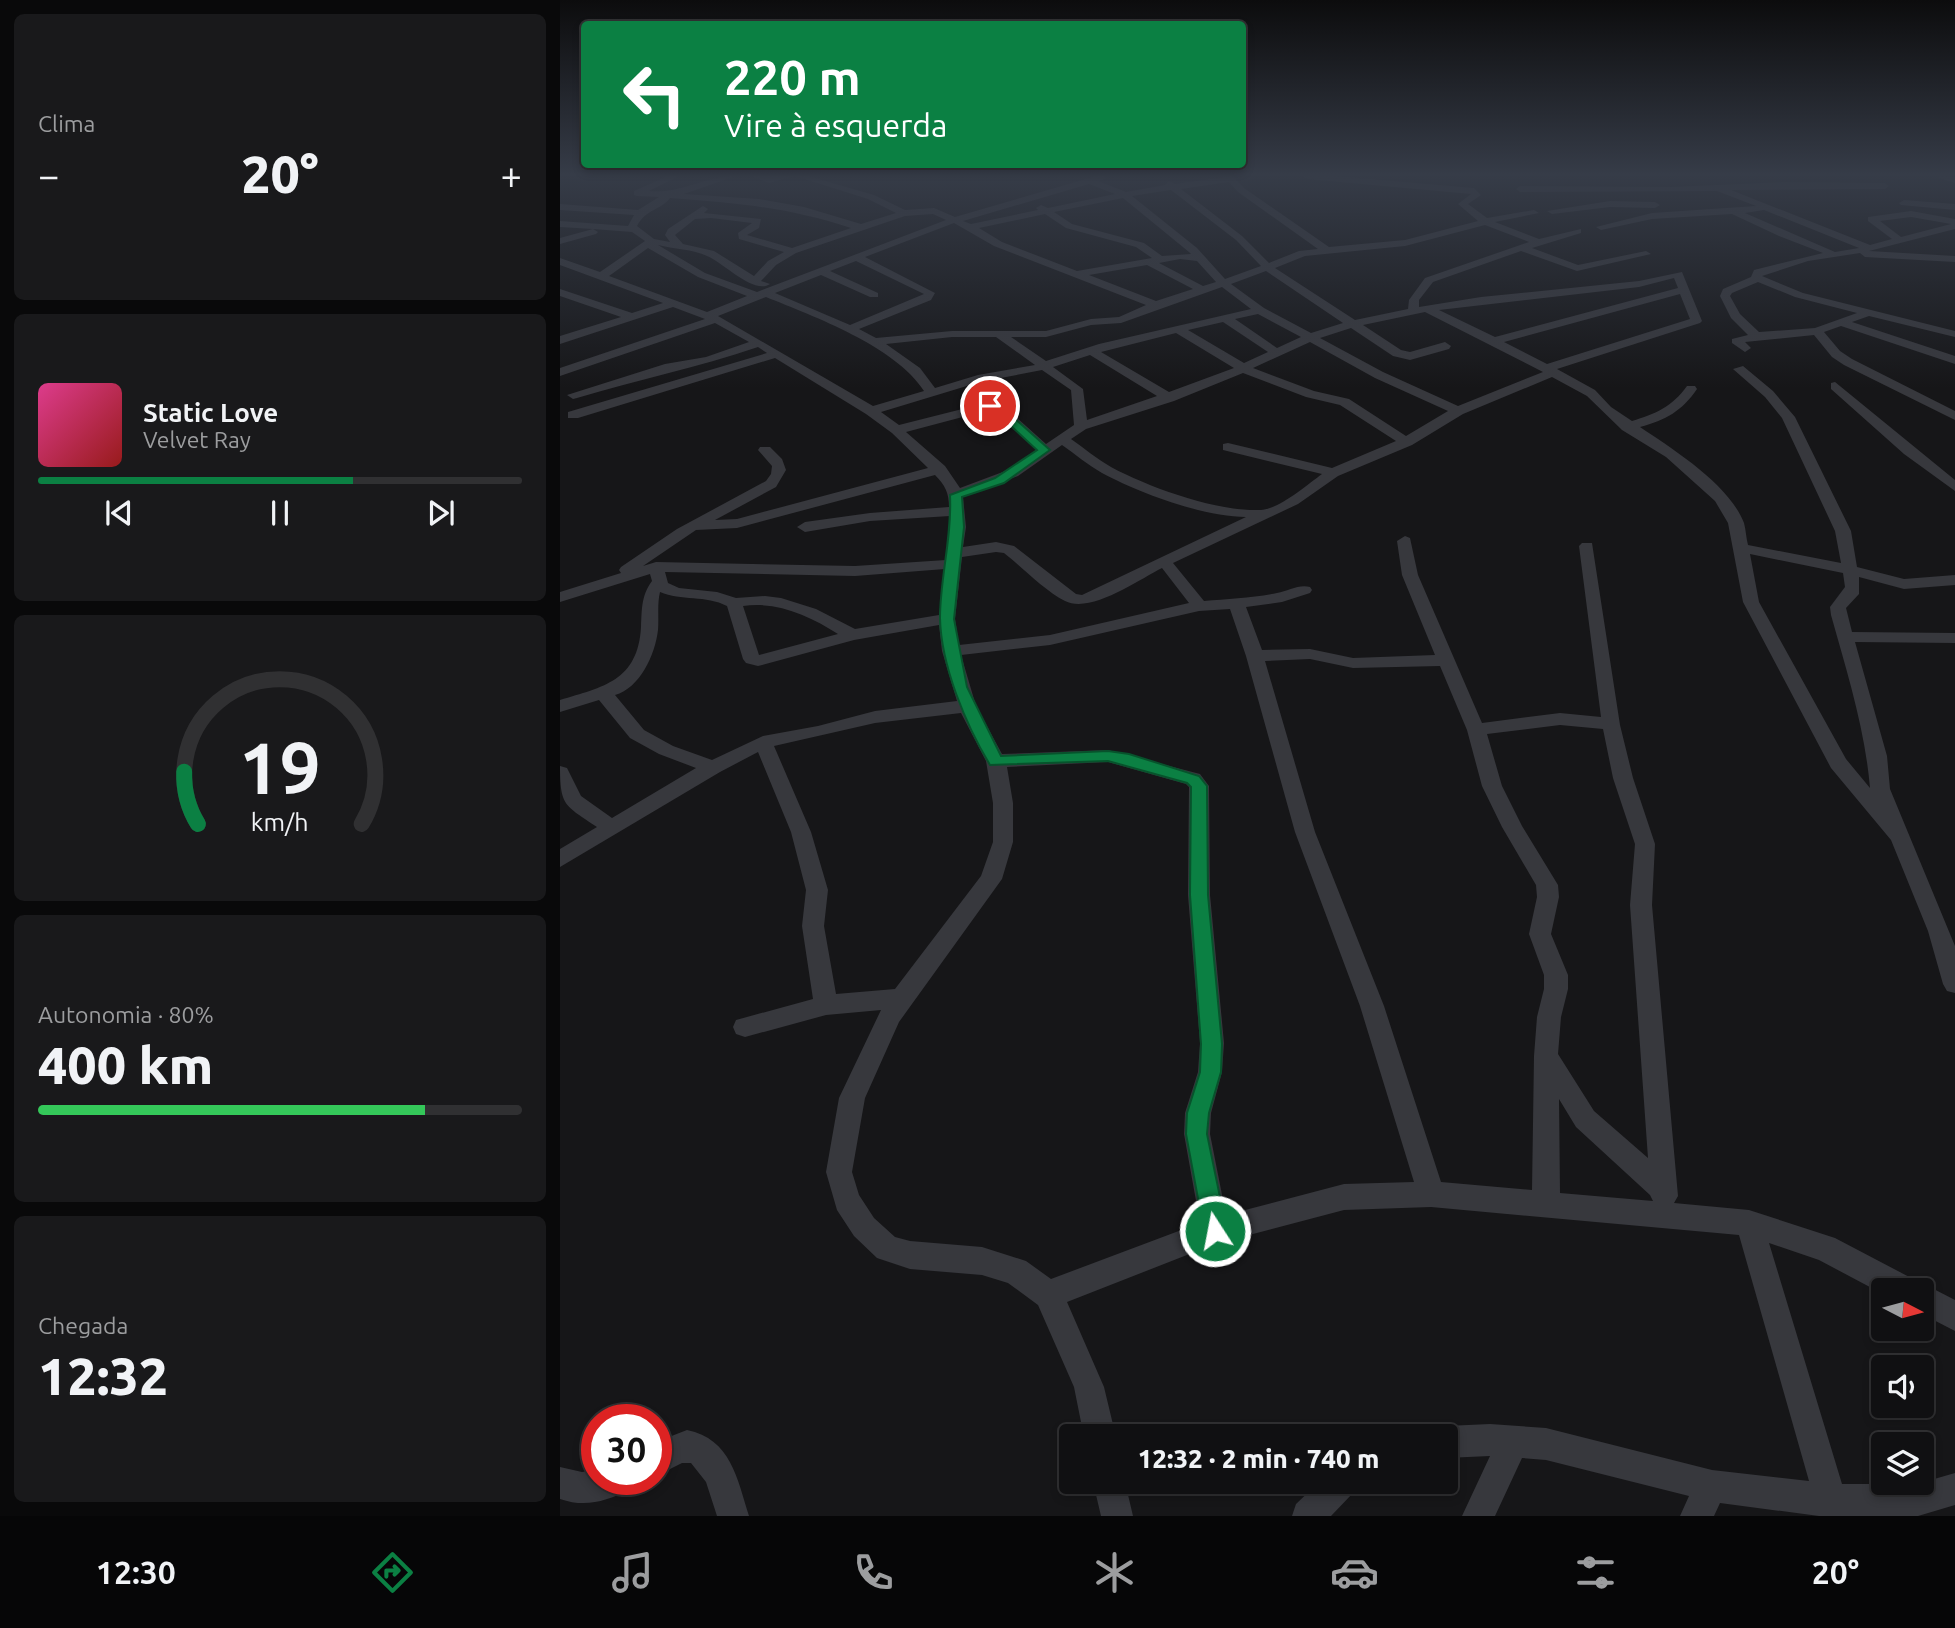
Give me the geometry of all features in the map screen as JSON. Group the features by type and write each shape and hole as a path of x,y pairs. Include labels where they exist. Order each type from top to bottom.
{"street":[{"path":"602,276 643,247"},
{"path":"655,247 662,254 698,271 717,284 762,294 872,342 916,370 932,393"},
{"path":"681,247 710,253 755,281 767,285 789,283"},
{"path":"778,247 792,251"},
{"path":"755,281 776,259 804,247"},
{"path":"560,372 712,318 762,294 884,247"},
{"path":"1005,247 1156,305"},
{"path":"1142,247 1156,261 1201,289"},
{"path":"1187,247 1223,283 1260,310 1379,375 1458,411"},
{"path":"1248,247 1268,267 1402,355 1414,355 1445,346"},
{"path":"872,342 952,334 1046,334 1091,321 1121,320 1303,253 1355,247"},
{"path":"1646,254 1577,268 1521,247 1429,280 1416,297 1420,310 1493,341 1551,370 1596,397 1601,406 1627,427 1671,454 1721,498 1736,523 1751,602 1829,749 1846,775 1898,835"},
{"path":"1816,247 1835,254"},
{"path":"1850,253 1866,247"},
{"path":"1887,247 1903,256"},
{"path":"1756,279 1758,272 1763,270 1807,258 1835,254 1955,259"},
{"path":"1076,274 1184,256 1201,258"},
{"path":"847,330 927,298 930,293 857,257"},
{"path":"563,263 712,318 767,348 871,411 897,430 940,469 950,482 957,503 947,619 951,652 967,706 996,761 1003,803 1003,842 991,879 900,998 871,1053 852,1098 839,1172 847,1200 864,1227 887,1248 910,1255 982,1261 1016,1271 1048,1295 1070,1339 1089,1387 1097,1424"},
{"path":"821,271 874,295"},
{"path":"560,597 618,578 855,571 953,559 996,547 1009,549 1071,598 1092,598 1164,561 1269,513 1306,494 1333,473 1407,442 1458,411 1551,370 1697,319 1675,272 1662,279 1639,284 1481,300 1354,324 1311,337 1245,369 1169,398 1081,426 1000,480 957,503 805,527"},
{"path":"1756,336 1735,316 1725,296 1727,291 1756,279 1798,295 1955,334"},
{"path":"1493,341 1683,290"},
{"path":"560,292 633,317"},
{"path":"560,340 674,303"},
{"path":"871,411 978,379 1045,365 1091,351 1260,310"},
{"path":"1745,348 1736,341 1756,336 1817,331 1867,313"},
{"path":"1225,318 1277,353"},
{"path":"1842,323 1955,360"},
{"path":"563,326 576,334"},
{"path":"1179,330 1245,369 1310,394 1344,402 1407,442"},
{"path":"1817,331 1836,354 1848,362 1955,416"},
{"path":"999,334 1079,392 1081,426"},
{"path":"573,395 669,367 767,348"},
{"path":"573,415 767,348"},
{"path":"1091,351 1169,398"},
{"path":"1739,369 1784,409 1843,531 1853,587 1851,594 1838,607 1840,622 1847,636 1877,756 1880,789 1939,931 1955,984"},
{"path":"1835,386 1955,488"},
{"path":"1627,427 1681,406 1691,389"},
{"path":"897,430 990,406 1000,410 1044,450"},
{"path":"1061,439 1108,471 1167,495 1222,513 1269,513"},
{"path":"1228,447 1333,473"},
{"path":"618,578 654,550 760,491 779,477 779,463 765,450"},
{"path":"694,526 737,523 940,469"},
{"path":"1405,541 1410,575 1476,730 1492,786 1512,827 1547,885 1548,897 1540,934 1542,945 1556,975 1556,989 1549,1017 1546,1056 1546,1204"},
{"path":"1587,546 1611,725 1623,778 1645,844 1641,905 1665,1201"},
{"path":"1740,548 1850,569 1904,584 1955,580"},
{"path":"1164,561 1199,606"},
{"path":"657,575 671,592 725,598 734,603 755,599 794,606 830,621 852,635"},
{"path":"560,706 604,694 622,684 640,663 650,629 651,593 657,575"},
{"path":"951,652 1049,640 1199,606 1282,597 1304,590"},
{"path":"734,603 754,661 852,635 947,619"},
{"path":"1236,604 1255,656 1305,832 1371,1006 1431,1194"},
{"path":"1847,636 1955,638"},
{"path":"1255,656 1310,654 1353,663 1446,660"},
{"path":"604,694 637,734 666,750 713,767"},
{"path":"560,859 713,767 763,742 875,717 967,706"},
{"path":"1476,730 1562,718 1611,725"},
{"path":"763,742 801,832 817,890 813,926 826,1005"},
{"path":"996,761 1108,756 1193,779 1199,786 1199,895 1212,1044 1210,1072 1198,1113 1196,1134 1215,1231"},
{"path":"560,773 573,800 612,828"},
{"path":"745,1027 826,1005 900,998"},
{"path":"1546,1056 1585,1119 1665,1201"},
{"path":"1048,1295 1215,1231 1324,1201 1344,1197 1431,1194 1546,1204 1665,1201 1749,1223 1825,1248 1882,1278"},
{"path":"1749,1223 1832,1508"},
{"path":"1934,1305 1955,1316"},
{"path":"1458,1441 1490,1440 1546,1444 1712,1486 1832,1508 1917,1500 1955,1489"},
{"path":"1478,1516 1513,1442"},
{"path":"672,1452 684,1446 700,1448 712,1459 733,1516"},
{"path":"560,1483 581,1489"},
{"path":"1696,1516 1712,1486"},
{"path":"1111,1494 1116,1516"},
{"path":"1308,1516 1330,1494"}],"route":[{"path":"990,406 1000,410 1044,450 1000,480 956,495 958,527 947,619 951,652 960,687 996,761 1108,756 1193,779 1199,786 1199,895 1212,1044 1210,1072 1198,1113 1196,1134 1215,1231"}]}
